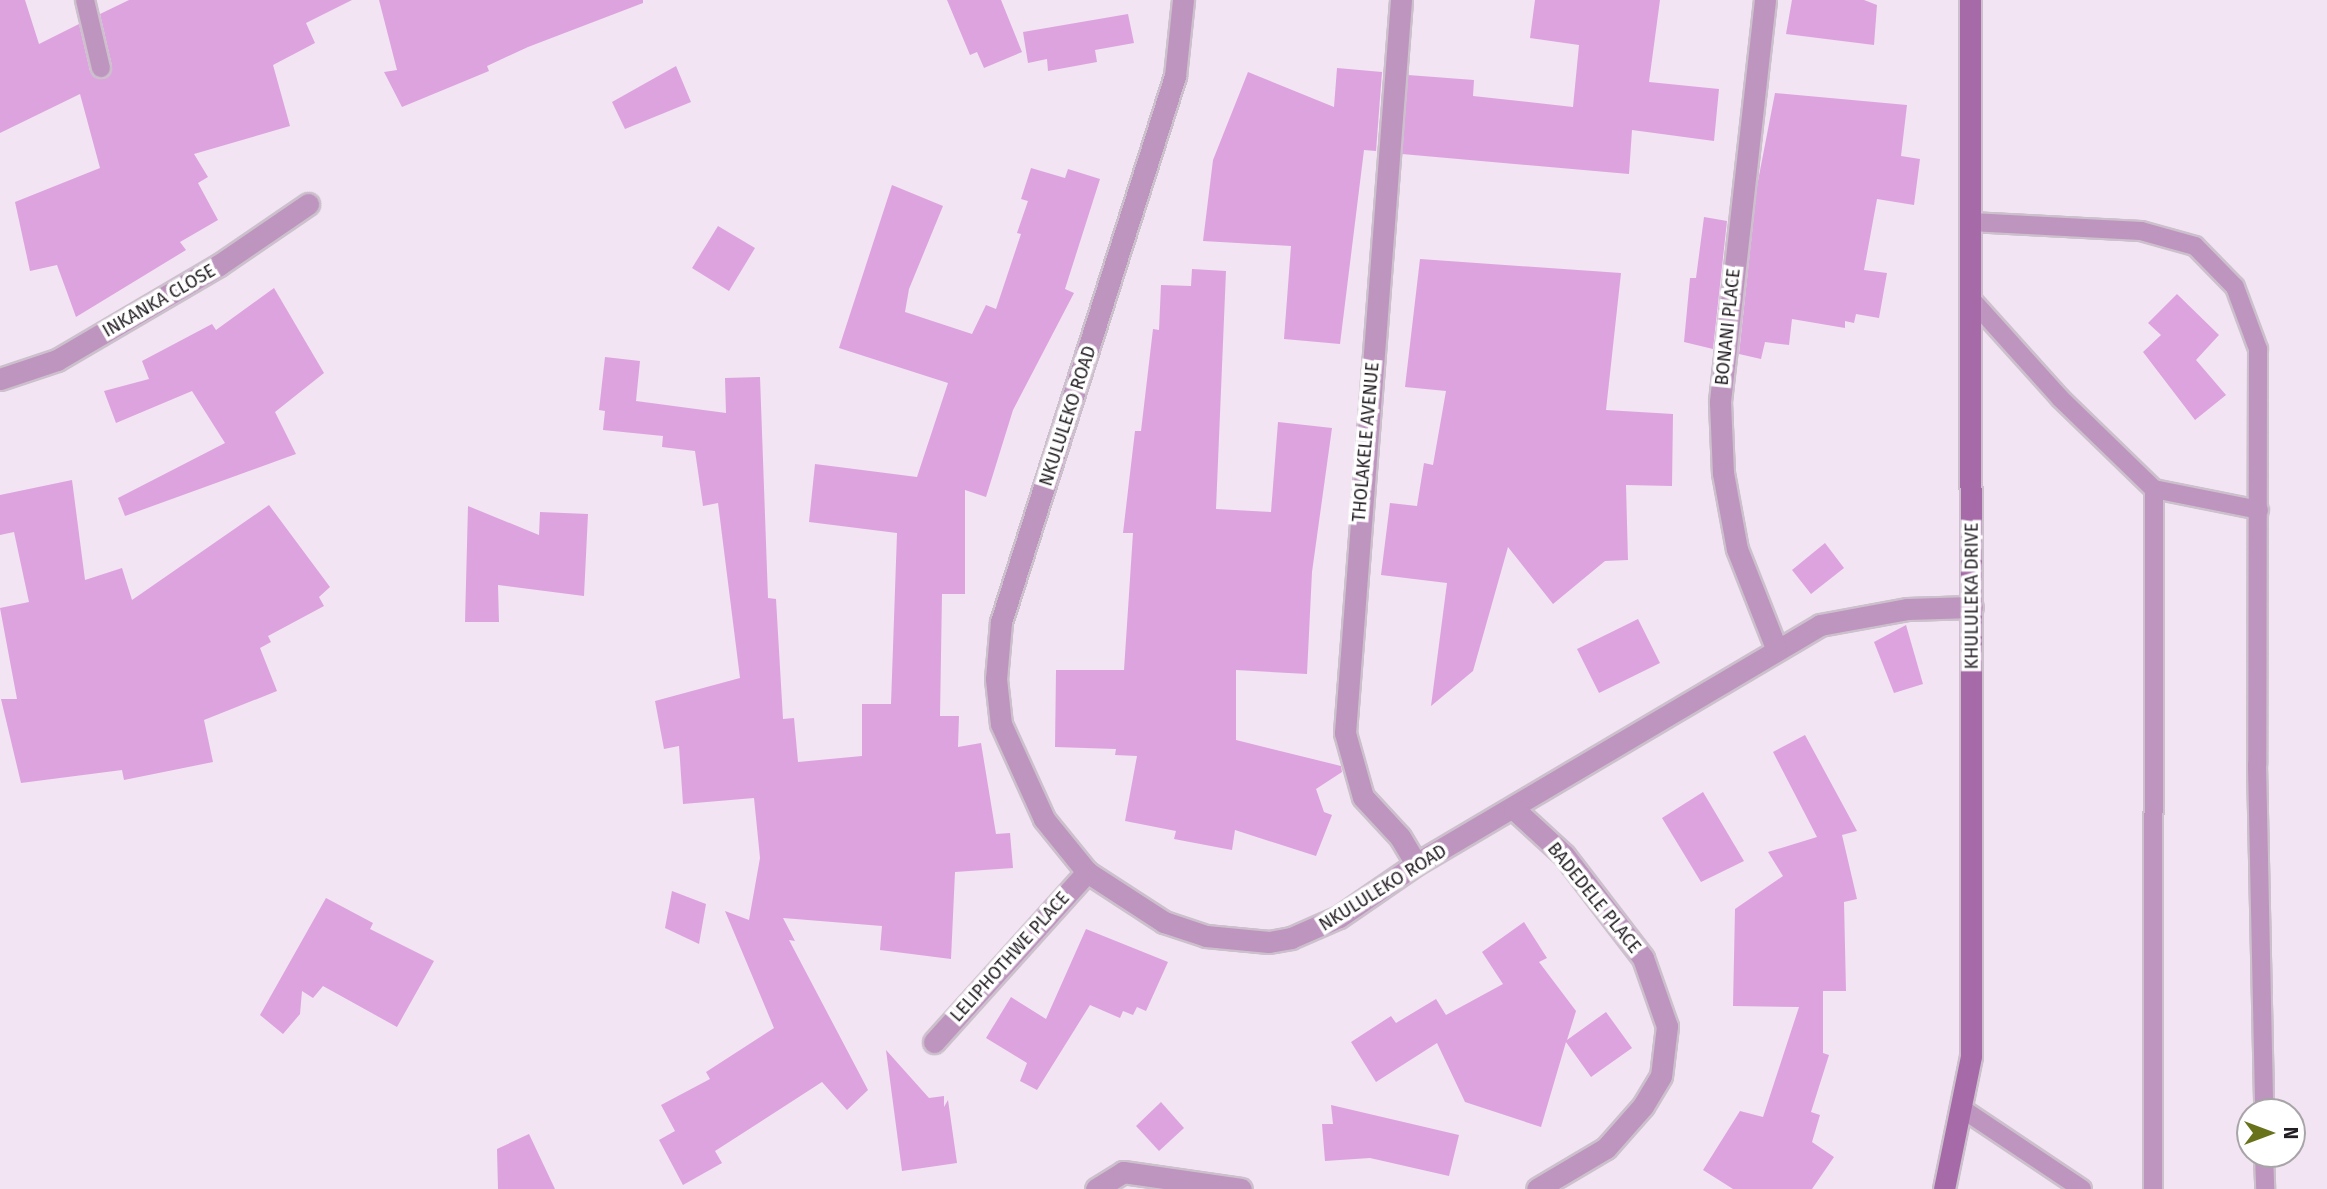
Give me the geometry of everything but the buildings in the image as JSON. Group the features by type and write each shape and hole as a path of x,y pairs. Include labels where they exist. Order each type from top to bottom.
{"street":[{"name":"NKULULEKO ROAD","path":"1183,0 1175,76 1002,622 996,679 1001,724 1044,819 1087,872 1164,922 1206,936 1269,942 1313,932 1416,864 1514,809 1776,648 1856,615 1972,607"},
{"name":"THOLAKELE AVENUE","path":"1401,0 1345,733 1363,797 1400,837 1416,864"},
{"name":"BONANI PLACE","path":"1765,0 1720,402 1723,473 1737,549 1776,648"},
{"name":"KHULULEKA DRIVE","path":"1944,1189 1964,1110 1971,1056 1970,0"},
{"name":"INKANKA CLOSE","path":"0,379 57,360 219,265 308,204"},
{"name":"BADEDELE PLACE","path":"1514,809 1564,855 1643,958 1667,1026 1661,1076 1643,1106 1606,1148 1537,1189"},
{"name":"LELIPHOTHWE PLACE","path":"934,1042 1087,872"},
{"path":"1096,1189 1123,1172 1241,1189"}],"lane":[{"path":"85,0 100,68"},
{"path":"1971,222 2141,231 2194,246 2235,287 2258,349 2256,765 2263,1098"},
{"path":"1971,299 2060,398 2154,489 2259,510"},
{"path":"2153,1189 2154,489"},
{"path":"1964,1110 2082,1189"},
{"path":"2264,1168 2265,1189"}]}
